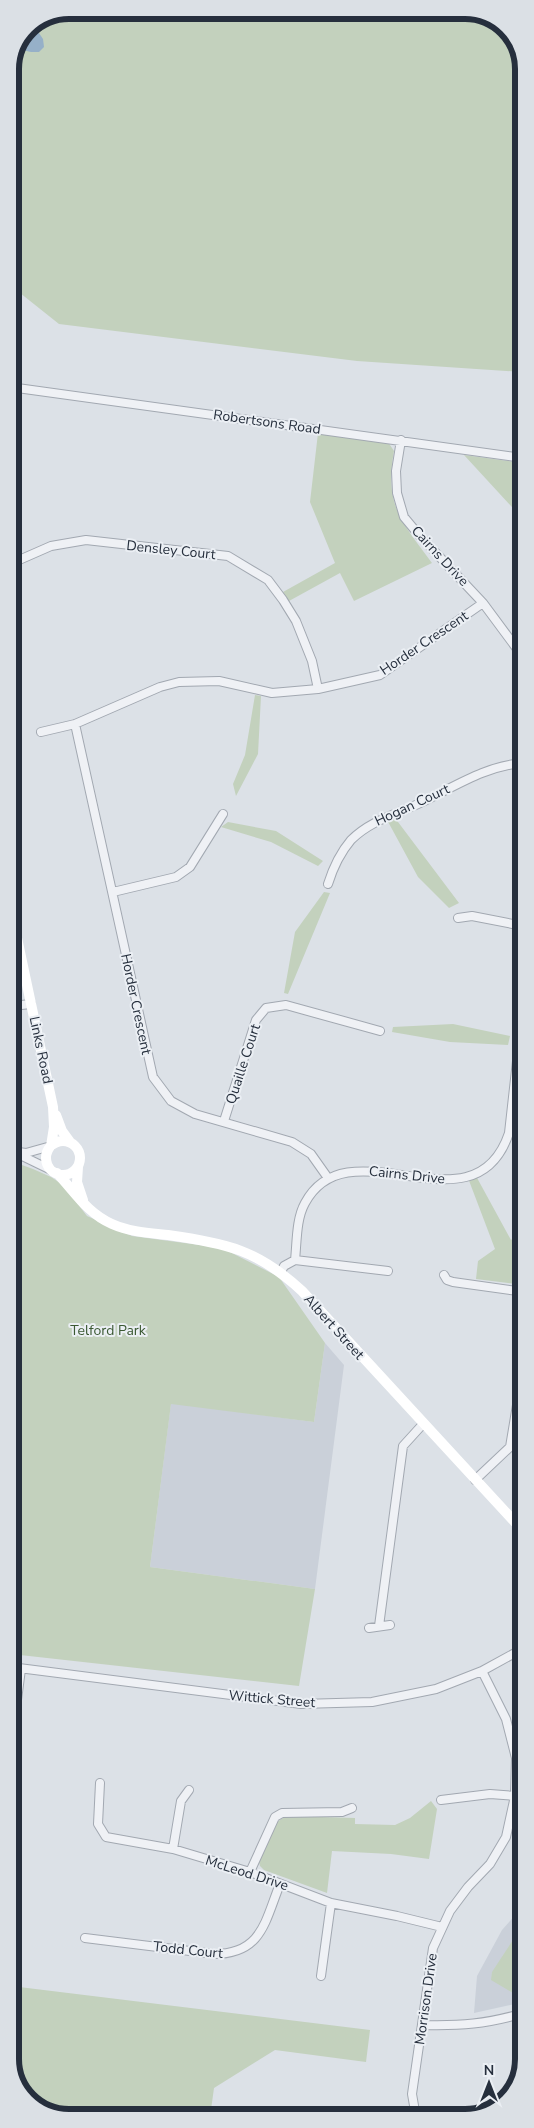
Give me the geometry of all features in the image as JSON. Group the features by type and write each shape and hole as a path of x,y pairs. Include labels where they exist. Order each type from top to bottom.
{"street":[{"name":"Robertsons Road","path":"19,388 515,457"},
{"name":"Cairns Drive","path":"401,440 396,471 397,493 404,517 483,603 515,646"},
{"name":"Densley Court","path":"19,560 51,546 86,540 228,556 268,580 283,600 296,621 312,661 318,689"},
{"name":"Horder Crescent","path":"42,732 75,724 160,687 180,682 219,682 272,693 318,689 380,675 483,603"},
{"name":"Horder Crescent","path":"75,724 153,1077 171,1101 182,1108 195,1114 292,1142 311,1154 328,1178"},
{"name":"Hogan Court","path":"328,884 344,850 352,840 373,823 418,804 483,771 515,764"},
{"path":"112,892 176,877 190,867 223,814"},
{"path":"458,918 472,916 515,924"},
{"name":"Links Road","path":"19,947 52,1107 54,1128 51,1146"},
{"path":"19,1005 31,1004"},
{"name":"Quaille Court","path":"224,1121 256,1020 266,1008 286,1005 380,1031"},
{"name":"Cairns Drive","path":"328,1178 344,1173 362,1171 445,1181 475,1174 488,1165 505,1146 509,1133 515,1079"},
{"name":"Links Road","path":"52,1107 62,1131 70,1142"},
{"path":"19,1152 36,1151 59,1141 70,1142 77,1148 80,1155 77,1182 81,1197 90,1211"},
{"path":"51,1146 46,1159 54,1171"},
{"path":"19,1155 54,1171 68,1174 78,1167"},
{"name":"Albert Street","path":"54,1171 90,1211 113,1224 135,1230 208,1241 233,1247 260,1259 282,1272 302,1291 515,1522"},
{"path":"295,1260 300,1218 304,1204 312,1193 328,1178"},
{"path":"282,1272 284,1266 295,1260 388,1271"},
{"path":"444,1275 447,1280 453,1282 515,1291"},
{"path":"476,1480 510,1447 515,1417"},
{"path":"379,1626 402,1446 423,1424"},
{"path":"369,1628 390,1625"},
{"name":"Wittick Street","path":"21,1669 301,1704 372,1702 436,1689 482,1671 515,1653"},
{"path":"19,1684 21,1669"},
{"name":"Morrison Drive","path":"482,1671 506,1719 515,1743"},
{"name":"McLeod Drive","path":"100,1783 98,1824 106,1837 173,1849 250,1872 330,1903 442,1927"},
{"path":"173,1849 182,1801 189,1790"},
{"path":"440,1800 490,1794 515,1796"},
{"name":"Morrison Drive","path":"415,2109 412,2094 433,1948 442,1927 468,1887 490,1864 506,1837 515,1796"},
{"path":"250,1872 275,1817 282,1813 342,1812 352,1808"},
{"name":"Todd Court","path":"85,1938 214,1954 231,1954 248,1946 259,1936 280,1884"},
{"path":"321,1976 330,1903"},
{"path":"422,2025 460,2026 515,2015"}],"shaded area":[{"path":"325,1343 344,1365 315,1589 150,1567 171,1403 314,1422"},
{"path":"515,1915 515,2004 474,2013 477,1976 502,1930"}],"green space":[{"path":"68,19 469,19 490,25 509,44 515,68 515,371 357,361 59,324 19,292 19,68 20,59 27,41 41,27 59,20"},
{"path":"318,433 388,442 394,451 392,486 398,512 412,536 432,563 354,601 340,573 289,601 283,592 335,563 310,502"},
{"path":"464,455 515,462 515,510"},
{"path":"255,695 261,696 258,754 236,796 233,784 245,755"},
{"path":"392,814 459,903 449,908 418,877 386,818"},
{"path":"228,822 276,831 323,861 318,866 271,842 221,827"},
{"path":"324,892 330,893 288,994 284,993 295,932"},
{"path":"453,1024 510,1036 508,1045 450,1042 392,1032 393,1027"},
{"name":"Telford Park","path":"19,1164 51,1177 63,1185 87,1216 132,1236 222,1248 279,1277 325,1343 314,1422 171,1404 150,1567 315,1589 299,1686 19,1655"},
{"path":"476,1176 511,1240 515,1236 515,1284 476,1279 478,1261 495,1249 468,1178"},
{"path":"431,1801 437,1809 429,1859 391,1854 332,1851 327,1893 264,1870 260,1866 259,1862 272,1828 276,1823 288,1816 355,1818 355,1824 395,1825 410,1818"},
{"path":"515,1937 515,1994 491,1980 492,1972"},
{"path":"19,1987 370,2030 366,2062 275,2050 214,2088 211,2109 65,2109 56,2108 44,2103 29,2090 20,2069"}],"water":[{"path":"37,30 43,39 44,47 39,52 23,50 27,41"}]}
